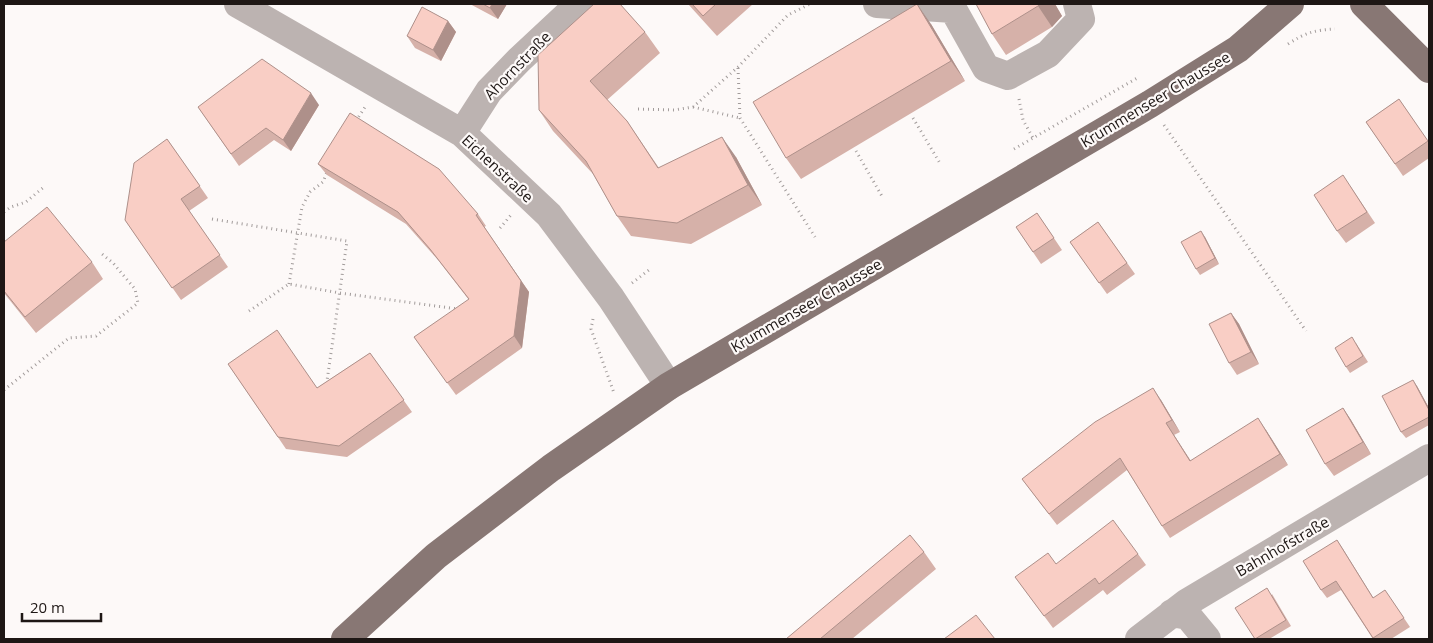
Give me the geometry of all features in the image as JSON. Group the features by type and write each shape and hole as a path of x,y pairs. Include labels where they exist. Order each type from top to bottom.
{"main road":[{"name":"Krummenseer Chaussee","path":"345,639 436,556 551,468 669,386 1150,104 1238,49 1290,4"},
{"path":"1364,4 1429,68"}],"street":[{"name":"Ahornstraße","path":"462,133 489,91 518,60 580,4"},
{"path":"877,4 954,9 986,68 1008,76 1048,54 1082,19 1077,4"},
{"name":"Eichenstraße","path":"245,6 462,133 548,215 611,298 669,386"},
{"name":"Bahnhofstraße","path":"1139,639 1186,603 1429,458"},
{"path":"1172,613 1188,616 1207,639"}],"path":[{"path":"693,107 738,67 788,15 810,4"},
{"path":"738,67 740,118 815,237"},
{"path":"1014,149 1146,72"},
{"path":"352,128 379,85"},
{"path":"638,110 674,110 693,107 740,118"},
{"path":"913,118 941,165"},
{"path":"1023,120 1033,138"},
{"path":"1161,120 1306,331"},
{"path":"856,151 883,198"},
{"path":"289,284 302,207 310,192 323,182 328,168"},
{"path":"4,212 11,207 26,202 45,186"},
{"path":"212,218 347,240 327,381"},
{"path":"4,390 69,338 96,336 138,303 135,289 113,262 102,254"},
{"path":"634,281 649,270"},
{"path":"249,311 289,284 461,310"}],"building":[{"path":"483,4 492,4 490,8"},
{"path":"594,4 620,4 645,32 590,81 627,121 658,168 722,137 748,185 677,223 617,216 586,161 539,110 538,55"},
{"path":"692,4 716,4 703,16"},
{"path":"917,4 951,61 786,158 753,102"},
{"path":"976,4 1040,4 992,34"},
{"path":"422,7 448,21 433,50 407,36"},
{"path":"262,59 311,93 283,140 266,128 231,154 198,107"},
{"path":"1399,99 1428,141 1395,164 1366,122"},
{"path":"350,113 439,169 478,214 476,215 521,281 514,336 447,383 414,337 469,299 398,212 318,164"},
{"path":"167,139 200,186 181,199 220,255 172,288 125,220 134,163"},
{"path":"1343,175 1367,212 1337,231 1314,195"},
{"path":"47,207 92,262 25,317 4,291 4,242"},
{"path":"1037,213 1054,238 1033,252 1016,227"},
{"path":"1098,222 1127,263 1099,283 1070,242"},
{"path":"1201,231 1215,258 1196,269 1181,242"},
{"path":"1231,313 1251,352 1229,363 1209,324"},
{"path":"277,330 317,388 370,353 404,400 339,446 278,437 228,364"},
{"path":"1352,337 1363,356 1346,367 1335,348"},
{"path":"1413,380 1429,410 1429,417 1401,432 1382,396"},
{"path":"1153,388 1172,420 1166,423 1190,461 1258,418 1280,454 1162,526 1120,458 1049,514 1022,479 1095,422"},
{"path":"1343,408 1363,442 1325,464 1306,430"},
{"path":"1113,520 1138,554 1099,584 1095,578 1044,616 1015,577 1048,553 1056,564"},
{"path":"910,535 924,552 820,639 786,639"},
{"path":"1337,540 1373,598 1385,590 1404,618 1373,638 1336,581 1321,590 1303,561"},
{"path":"1267,588 1286,620 1255,639 1235,608"},
{"path":"976,615 995,639 944,639"}]}
